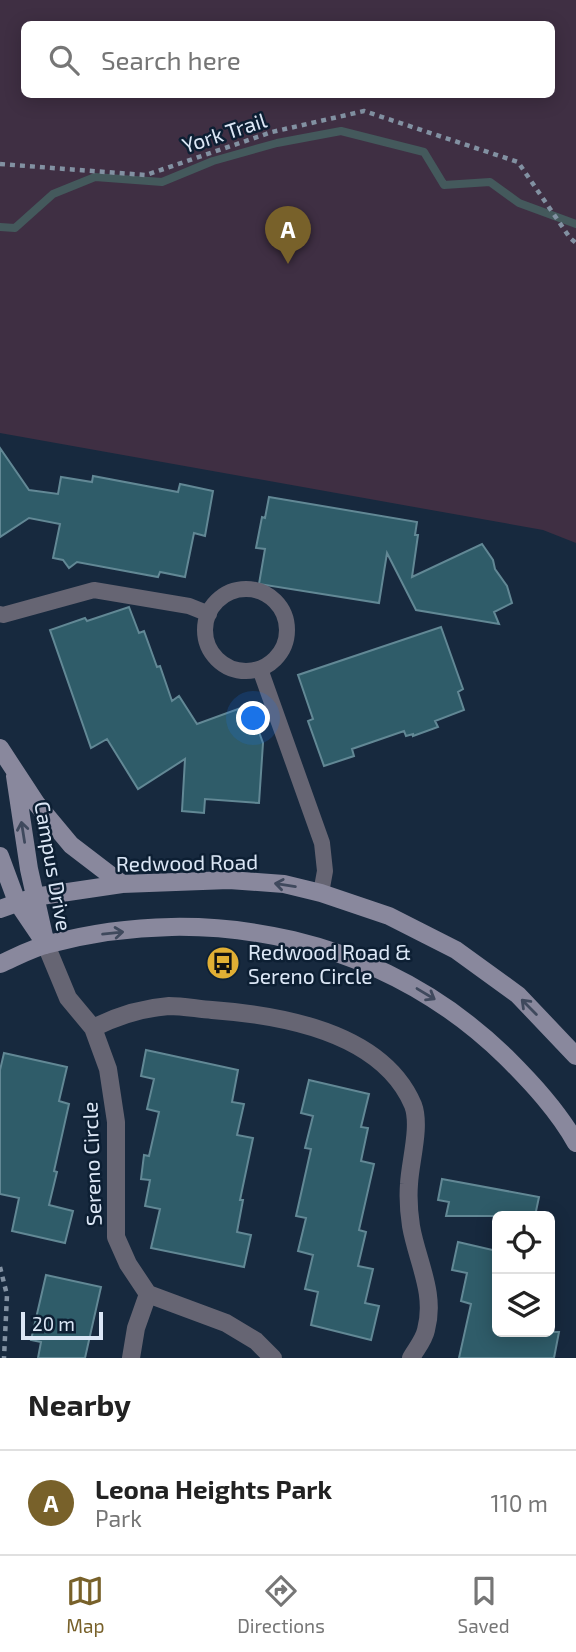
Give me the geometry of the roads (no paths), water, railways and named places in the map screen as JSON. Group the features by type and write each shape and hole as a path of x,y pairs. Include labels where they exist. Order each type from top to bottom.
{"main road":[{"name":"Campus Drive","path":"0,748 13,766 17,903"},
{"path":"13,766 36,803 71,845 122,884"},
{"name":"Campus Drive","path":"0,856 17,903 46,944"},
{"name":"Redwood Road","path":"17,903 122,884 229,880 284,884 321,893 388,916 456,950 518,995 576,1056"},
{"path":"0,964 46,944 90,935 157,928 226,929 297,940 368,963 430,996 485,1037 530,1081 576,1143"}],"street":[{"name":"Sereno Circle","path":"46,944 68,998 93,1028 108,1069 116,1122 116,1237 128,1264 148,1294"},
{"path":"93,1028 117,1015 169,1006 244,1012 304,1024 356,1045 383,1063 403,1087 414,1108 414,1143 409,1184 411,1227 430,1302 426,1331 411,1358"},
{"path":"131,1358 136,1328 148,1294 226,1323 256,1341 273,1358"}],"lane":[{"path":"244,589 258,590 278,604 284,614 287,637 282,651 275,660 249,671 235,670 225,665 214,656 208,644 205,630 209,614 222,596 244,589"},
{"path":"0,614 94,590 189,606 209,614"},
{"path":"260,668 322,843 325,871 321,893"}],"waterway":[{"path":"0,227 15,228 53,194 95,177 162,182 213,161 277,143 341,131 424,152 444,185 490,182 519,203 576,224"}],"place":[{"name":"Leona Heights Park","path":"288,264"},
{"name":"Redwood Road & Sereno Circle","path":"223,963"}]}
